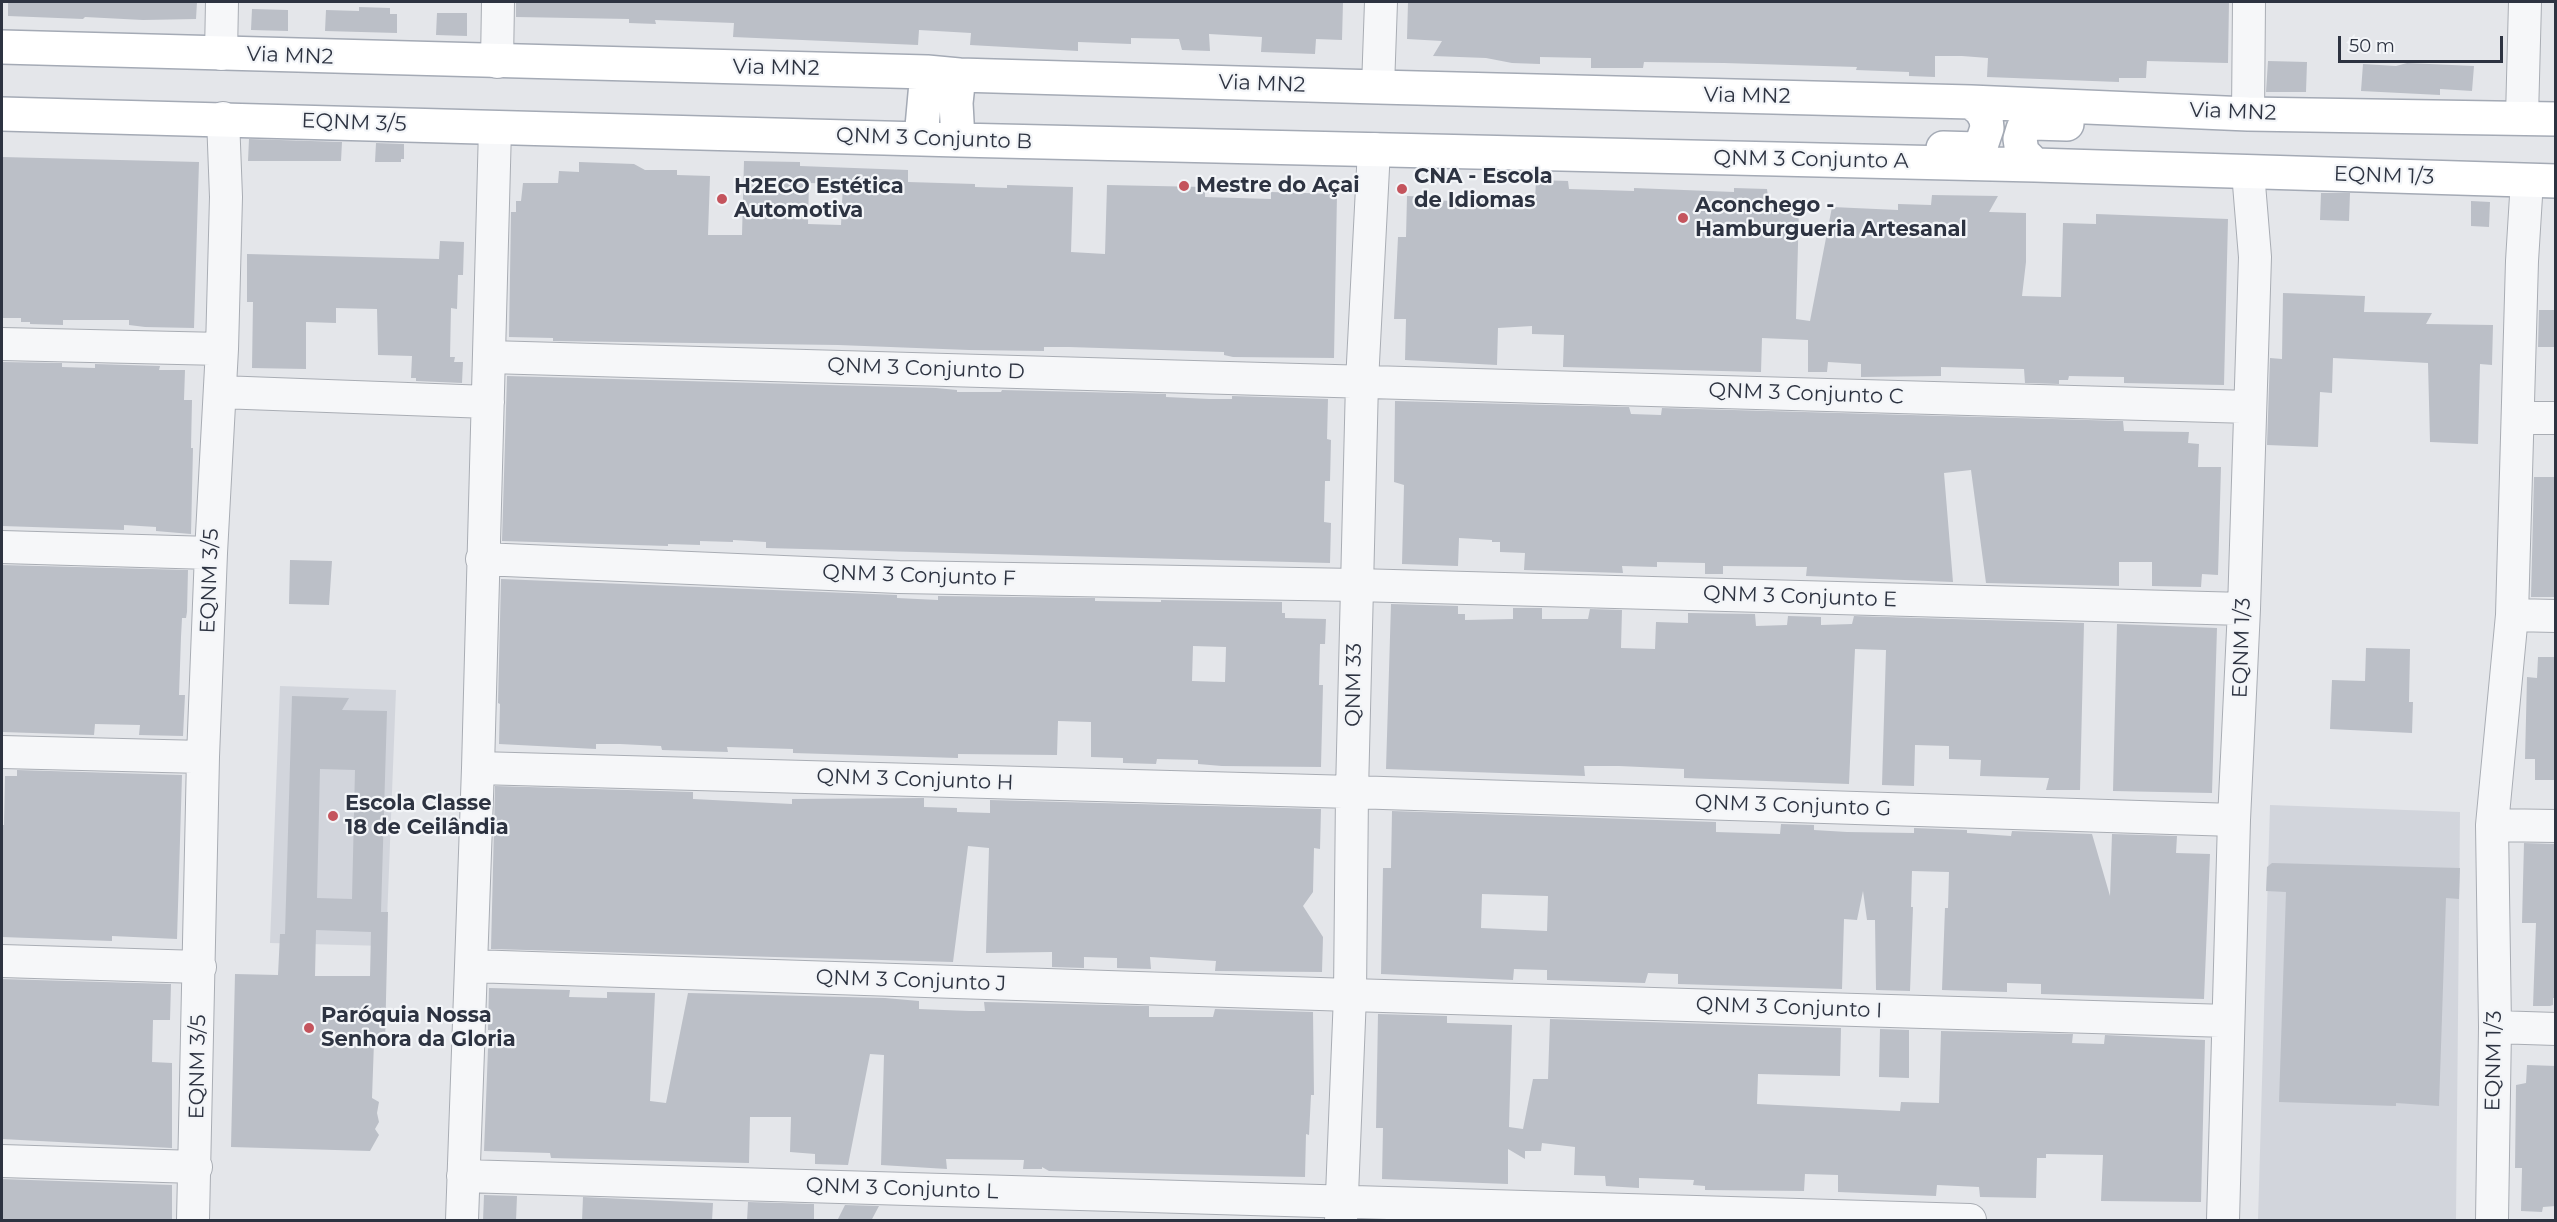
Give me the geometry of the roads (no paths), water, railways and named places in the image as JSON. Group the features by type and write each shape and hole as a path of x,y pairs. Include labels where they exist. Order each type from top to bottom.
{"main road":[{"name":"Via MN2","path":"2,47 1971,102 2260,114 2556,119"},
{"path":"921,138 927,72"},
{"path":"958,140 956,104 959,75"},
{"path":"1741,158 1810,146 1978,149 1985,136 1986,119 1981,110 1971,102"},
{"path":"2,114 224,118"},
{"path":"2035,165 2020,146 2023,129 2033,123 2193,126 2260,114"},
{"name":"EQNM 3/5","path":"224,118 495,128"},
{"name":"QNM 3 Conjunto B","path":"495,128 1374,149"},
{"name":"QNM 3 Conjunto A","path":"1374,149 2248,172"},
{"name":"EQNM 1/3","path":"2248,172 2541,181"}],"street":[{"path":"221,54 222,2"},
{"path":"497,62 498,2"},
{"path":"1378,87 1381,2"},
{"path":"2249,2 2260,114"},
{"path":"2522,117 2525,2"},
{"name":"EQNM 3/5","path":"193,1221 196,1167 203,757 222,349 226,197 224,118"},
{"path":"462,1221 478,768 495,128"},
{"name":"QNM 33","path":"1341,1212 1350,996 1356,585 1362,382 1374,149"},
{"name":"EQNM 1/3","path":"2223,1221 2234,820 2244,609 2254,257 2248,172"},
{"name":"EQNM 1/3","path":"2492,1221 2495,1027 2492,825 2512,615 2522,261 2541,181"},
{"path":"2,344 222,349"},
{"name":"QNM 3 Conjunto D","path":"489,357 1362,382"},
{"name":"QNM 3 Conjunto C","path":"1362,382 2250,406"},
{"path":"220,392 488,402"},
{"path":"2519,418 2556,418"},
{"path":"2,547 211,553"},
{"name":"QNM 3 Conjunto F","path":"482,559 899,577 1356,585"},
{"name":"QNM 3 Conjunto E","path":"1356,585 2244,609"},
{"path":"2512,615 2556,616"},
{"path":"2,752 203,757"},
{"name":"QNM 3 Conjunto H","path":"478,768 1352,792"},
{"name":"QNM 3 Conjunto G","path":"1352,792 2234,820"},
{"path":"2492,825 2556,826"},
{"path":"2,961 200,967"},
{"name":"QNM 3 Conjunto J","path":"471,966 1350,996"},
{"name":"QNM 3 Conjunto I","path":"1350,996 2228,1021"},
{"path":"2495,1027 2556,1029"},
{"path":"2,1161 196,1167"},
{"name":"QNM 3 Conjunto L","path":"463,1176 1341,1212 1970,1221"}],"place":[{"name":"Mestre do Açai","path":"1184,186"},
{"name":"CNA - Escola de Idiomas","path":"1402,189"},
{"name":"H2ECO Estética Automotiva","path":"722,199"},
{"name":"Aconchego - Hamburgueria Artesanal","path":"1683,218"},
{"name":"Escola Classe 18 de Ceilândia","path":"333,816"},
{"name":"Paróquia Nossa Senhora da Gloria","path":"309,1028"}]}
